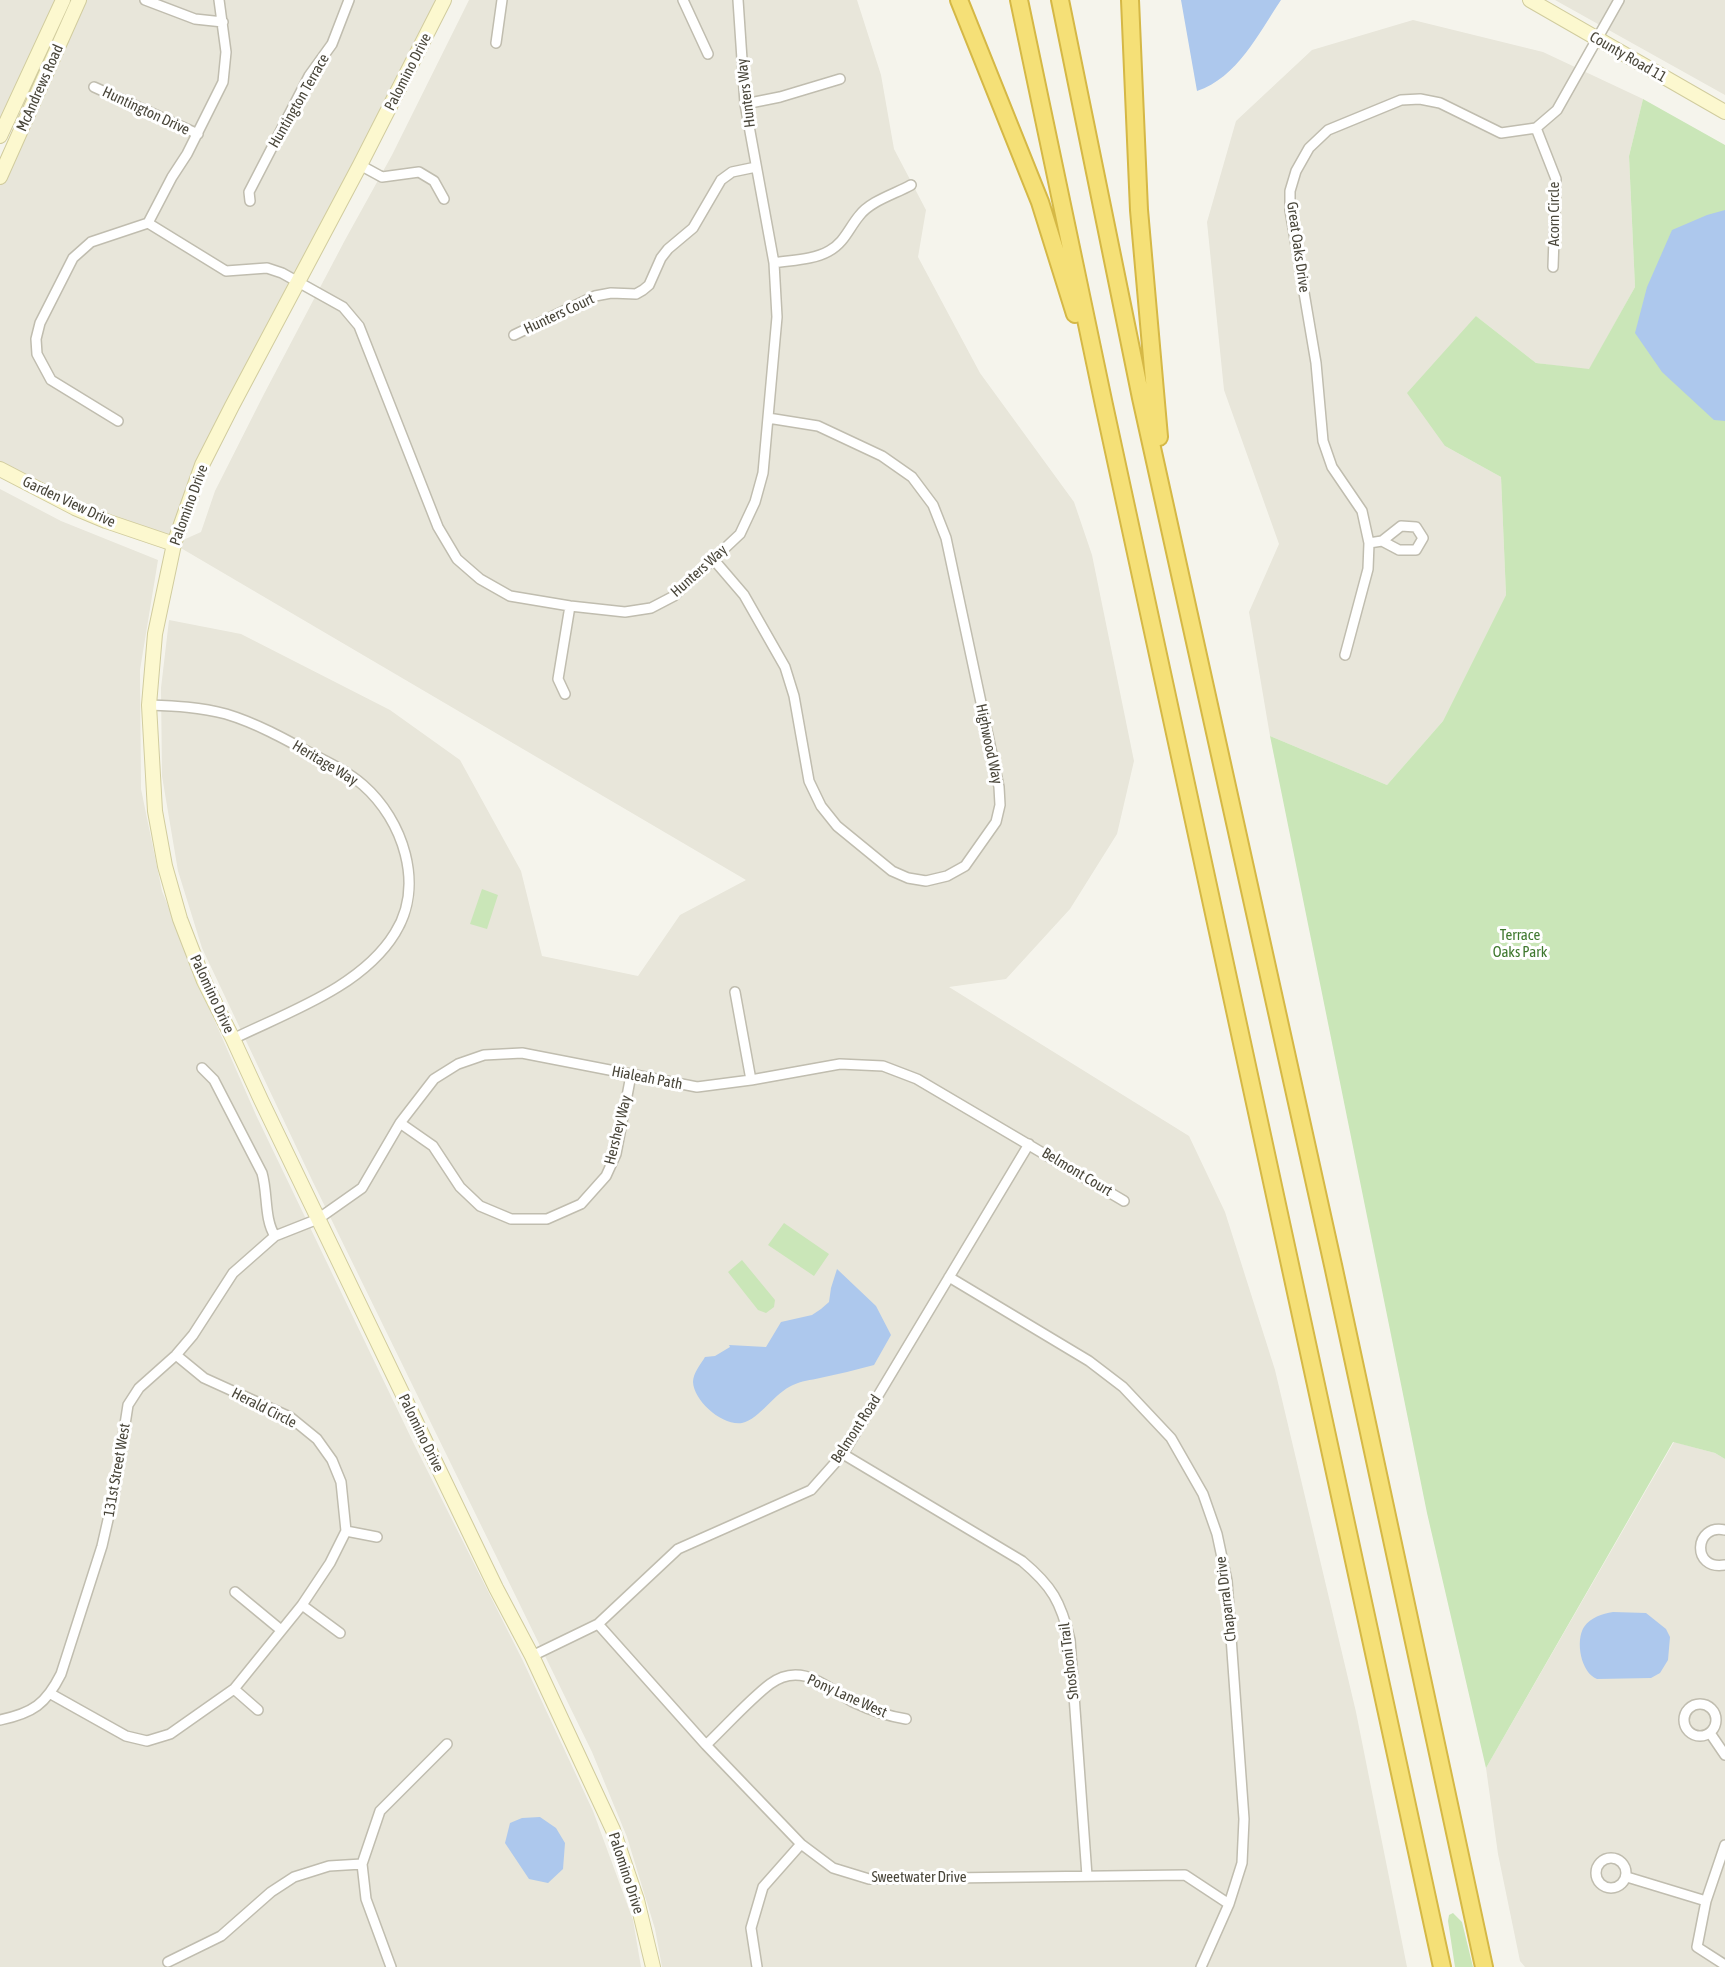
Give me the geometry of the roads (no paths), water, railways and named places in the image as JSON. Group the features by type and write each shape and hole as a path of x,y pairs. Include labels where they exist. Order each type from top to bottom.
{"highway":[{"path":"959,0 1040,202 1104,405"},
{"path":"1019,0 1104,405 1442,1967"},
{"path":"1060,0 1142,398 1484,1967"},
{"path":"1130,0 1139,210 1164,497"}],"street":[{"name":"McAndrews Road","path":"0,136 63,0"},
{"name":"McAndrews Road","path":"0,177 79,0"},
{"path":"145,0 195,19 223,22"},
{"name":"Huntington Drive","path":"148,223 198,134 223,82 226,52 219,0"},
{"name":"Huntington Terrace","path":"249,201 249,192 309,76 332,44 349,0"},
{"name":"Palomino Drive","path":"444,0 202,465 174,544 155,634 149,705 155,811 165,866 180,919 204,981 496,1588 532,1656 613,1830 637,1900 653,1967"},
{"path":"496,43 502,0"},
{"path":"683,0 708,54"},
{"name":"Hunters Way","path":"298,281 343,308 359,326 438,527 458,559 480,579 510,596 625,612 651,608 674,596 740,534 755,502 763,473 777,317 774,263 745,104 738,0"},
{"name":"County Road 11","path":"1530,0 1725,112"},
{"path":"1536,128 1557,110 1619,0"},
{"path":"745,104 780,98 840,79"},
{"name":"Huntington Drive","path":"94,87 198,134"},
{"name":"Great Oaks Drive","path":"1345,655 1368,569 1369,543 1362,511 1332,467 1323,441 1316,363 1290,210 1290,191 1296,171 1309,147 1328,130 1401,100 1420,99 1440,103 1501,133 1536,128"},
{"name":"Acorn Circle","path":"1536,128 1556,179 1553,267"},
{"path":"360,165 382,177 419,172 434,181 444,199"},
{"name":"Hunters Court","path":"514,335 595,296 611,293 636,294 643,291 649,285 661,258 668,249 693,228 721,180 732,172 756,167"},
{"path":"774,263 817,256 830,251 846,237 866,209 911,185"},
{"path":"118,421 51,380 37,354 36,339 40,323 73,258 91,242 148,223 226,271 267,268 298,281"},
{"name":"Highwood Way","path":"714,560 744,595 785,667 794,696 809,782 826,813 837,826 892,872 908,878 926,880 947,876 965,866 996,822 1000,805 999,787 945,537 933,505 912,477 882,456 818,426 768,417"},
{"name":"Garden View Drive","path":"0,469 75,508 174,544"},
{"path":"1369,543 1382,541"},
{"path":"565,694 558,680 570,606"},
{"name":"Heritage Way","path":"149,705 192,707 226,714 278,735 339,769 363,785 381,805 395,828 406,855 410,883 406,909 396,933 378,956 337,989 233,1039"},
{"path":"735,993 751,1080"},
{"name":"Hialeah Path","path":"318,1219 362,1188 400,1123 434,1079 458,1064 484,1055 522,1053 697,1087 840,1064 883,1066 917,1078 1029,1144"},
{"path":"202,1068 214,1080 262,1173 266,1186 267,1216 275,1236"},
{"name":"Hershey Way","path":"400,1123 433,1146 460,1187 480,1206 512,1219 547,1219 581,1204 606,1176 615,1154 631,1075"},
{"name":"Belmont Court","path":"1029,1144 1124,1201"},
{"name":"Belmont Road","path":"532,1656 598,1624 678,1549 811,1490 843,1454 1029,1144"},
{"name":"131st Street West","path":"0,1720 16,1717 41,1704 51,1694 61,1674 102,1546 115,1489 128,1405 139,1388 176,1356 193,1335 232,1273 275,1236 318,1219"},
{"name":"Chaparral Drive","path":"949,1277 1089,1361 1123,1387 1171,1438 1203,1494 1217,1534 1227,1581 1244,1819 1242,1863 1229,1904 1201,1967"},
{"name":"Herald Circle","path":"176,1356 204,1378 290,1417 317,1439 332,1460 341,1482 346,1531"},
{"name":"Shoshoni Trail","path":"843,1454 1022,1561 1041,1577 1056,1597 1065,1618 1070,1640 1087,1876"},
{"path":"1725,1530 1708,1532 1701,1546 1703,1558 1707,1562 1718,1566 1725,1565"},
{"path":"51,1694 126,1736 147,1741 170,1734 234,1689 302,1605 330,1563 346,1531 377,1537"},
{"path":"235,1592 281,1630"},
{"path":"302,1605 340,1633"},
{"name":"Sweetwater Drive","path":"598,1624 706,1745 801,1844 833,1868 869,1879 1185,1875 1229,1904"},
{"name":"Pony Lane West","path":"706,1745 771,1683 791,1674 815,1678 854,1702 886,1715 906,1719"},
{"path":"234,1689 258,1710"},
{"path":"1710,1733 1725,1755"},
{"path":"391,1967 366,1899 362,1864 380,1811 447,1744"},
{"path":"757,1967 751,1928 763,1887 801,1844"},
{"path":"1725,1845 1706,1901 1697,1947 1725,1965"},
{"path":"168,1962 221,1936 271,1892 294,1877 329,1866 362,1864"},
{"path":"1627,1877 1706,1901"}],"water":[{"path":"1181,0 1281,0 1246,53 1235,65 1211,85 1197,91"},
{"path":"1725,210 1725,421 1714,420 1662,372 1635,333 1647,287 1672,230"},
{"path":"837,1269 876,1306 891,1335 874,1365 796,1384 786,1389 749,1421 742,1423 726,1421 710,1411 698,1397 693,1382 705,1357 715,1356 730,1347 729,1345 766,1347 781,1322 812,1315 829,1302"},
{"path":"1613,1612 1646,1613 1666,1629 1670,1637 1668,1660 1660,1673 1651,1678 1597,1679 1591,1676 1581,1656 1581,1633 1593,1618"},
{"path":"540,1817 556,1828 565,1843 563,1869 548,1883 529,1879 505,1843 510,1823 522,1818"}],"park label":[{"name":"Terrace Oaks Park","path":"1520,944"}]}
